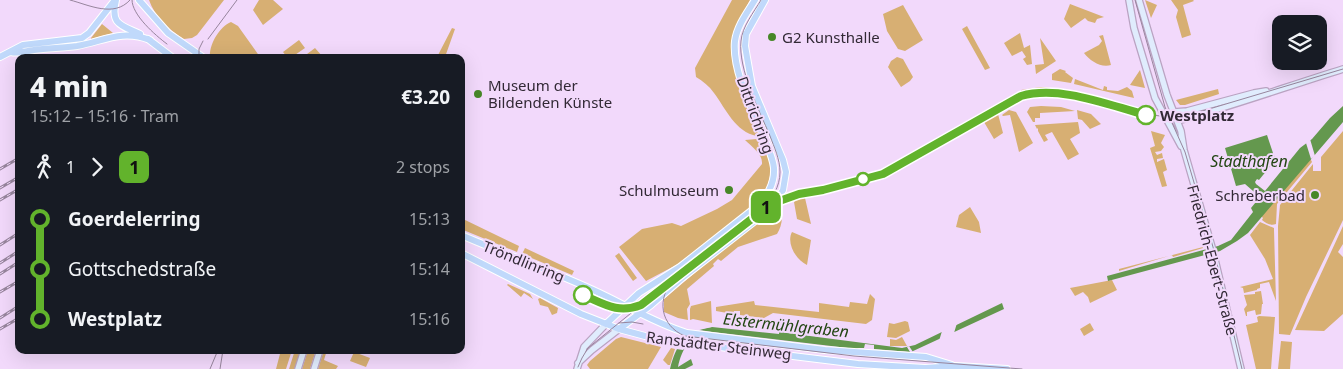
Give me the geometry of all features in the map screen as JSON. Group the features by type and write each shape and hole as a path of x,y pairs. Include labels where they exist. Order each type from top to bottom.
{"main road":[{"path":"0,57 23,45 76,40 89,34 115,0"},
{"path":"115,0 114,14 118,23 150,40 168,54"},
{"path":"139,0 171,36 198,54"},
{"path":"145,0 148,12"},
{"name":"Dittrichring","path":"625,305 651,284 680,267 762,202 773,181 774,166 772,158 742,83 735,46 738,31 754,0"},
{"name":"Dittrichring","path":"641,313 773,207 780,197 786,181 785,166 752,86 744,46 746,34 765,0"},
{"name":"Friedrich-Ebert-Straße","path":"1129,0 1134,28 1152,88 1162,111 1184,150"},
{"name":"Friedrich-Ebert-Straße","path":"1139,0 1167,95 1182,136 1184,150 1213,250 1241,369"},
{"path":"11,52 77,46 113,36 133,35 150,40"},
{"path":"1177,121 1343,69"},
{"path":"1174,112 1185,112 1254,93 1276,90"},
{"name":"Tröndlinring","path":"465,237 545,268 641,313"},
{"name":"Tröndlinring","path":"465,255 565,306 618,329"},
{"path":"577,366 584,347 625,305"},
{"path":"577,366 592,350 641,313"},
{"name":"Ranstädter Steinweg","path":"641,313 667,326 700,335 831,350 926,357 939,364"},
{"name":"Ranstädter Steinweg","path":"618,329 680,342 858,364 925,368 939,364"},
{"path":"298,369 303,354"},
{"path":"314,369 319,354"},
{"path":"939,364 1007,369"}],"shaded area":[{"path":"149,0 224,0 197,35 184,39 163,22"},
{"path":"259,0 273,0 283,9 263,25 253,10"},
{"path":"732,0 750,0 735,29 732,47 759,133 757,136 749,134 737,125 712,90 696,77 695,68"},
{"path":"1145,0 1157,5 1151,18"},
{"path":"1171,0 1194,1 1183,5 1191,35 1182,38 1176,17 1178,10"},
{"path":"1070,4 1104,17 1097,19 1095,23 1085,18 1071,28 1064,19"},
{"path":"903,5 923,40 905,51 898,49 887,31 883,14"},
{"path":"231,22 238,26 258,54 210,54 216,37"},
{"path":"102,24 113,33 91,39 91,38"},
{"path":"967,26 990,68 985,70 962,29"},
{"path":"452,28 455,29 446,54 439,54"},
{"path":"1020,33 1024,48 1030,45 1032,64 1027,65 1023,59 1026,57 1022,51 1012,56 1004,43"},
{"path":"1103,35 1111,65 1107,66 1096,63 1084,53 1099,45 1102,41 1099,36"},
{"path":"1040,38 1056,61 1036,74 1035,65 1044,64"},
{"path":"299,40 305,48 296,54 285,54 283,52"},
{"path":"315,48 320,54 307,54"},
{"path":"897,57 903,59 913,77 901,87 888,67 891,61"},
{"path":"1060,69 1066,71 1073,78 1071,83 1052,80 1052,74"},
{"path":"1140,70 1145,88 1130,85"},
{"path":"1075,79 1103,90 1104,86 1107,87 1107,90 1118,91 1127,87 1132,91 1134,98 1074,84"},
{"path":"1041,87 1069,90 1077,93 1076,99 1045,94 1023,98 1021,90"},
{"name":"Westplatz","path":"1218,89 1219,94 1185,105 1180,105 1176,100"},
{"path":"1082,95 1143,111 1142,115 1081,98"},
{"path":"1030,107 1061,107 1075,111 1040,113 1040,118 1035,118 1035,122 1033,122 1027,112"},
{"path":"1009,110 1016,112 1033,143 1019,152 1010,115 1002,115"},
{"path":"1077,110 1091,114 1101,124 1090,129 1082,120 1078,119"},
{"path":"998,114 1003,133 994,139 984,122"},
{"path":"1078,122 1080,133 1070,139 1079,154 1068,160 1052,132 1045,135 1048,140 1044,142 1035,125"},
{"path":"1151,131 1165,135 1161,143 1164,147 1161,151 1155,152 1157,155 1162,153 1163,158 1157,159 1157,162 1164,159 1167,170 1163,172 1167,186 1162,187 1150,148 1155,146"},
{"name":"Schreberbad","path":"1343,131 1343,220 1290,335 1279,334 1278,226 1280,205 1313,164 1313,171 1321,171 1321,157"},
{"path":"757,139 759,142 763,142 770,168 769,183 761,197 754,205 680,263 646,281 619,247 642,229 672,223 681,226 732,200 762,164 759,154 745,140"},
{"path":"1310,158 1312,162 1277,204 1276,224 1270,224 1262,220 1261,216"},
{"path":"805,198 811,224 797,219 794,202"},
{"path":"779,207 782,213 782,220 777,234 738,247 721,261 718,259 713,264 714,266 687,289 690,304 687,309 688,320 664,312 664,299 718,253"},
{"path":"970,207 979,222 981,233 956,227 959,215"},
{"path":"465,220 519,246 517,252 465,231"},
{"path":"1260,222 1274,228 1276,301 1269,282 1260,284 1260,288 1257,290 1244,293 1243,288 1240,287 1273,279 1265,259 1250,235"},
{"path":"1343,226 1343,244 1338,252 1343,257 1343,314 1324,331 1295,330"},
{"path":"792,232 811,240 807,265 793,251 790,241"},
{"path":"1203,247 1173,257 1172,255"},
{"path":"525,248 574,271 572,275 522,254"},
{"path":"619,253 637,278 633,281 615,256"},
{"path":"1169,256 1119,271 1119,269"},
{"path":"1112,280 1117,290 1090,303 1088,297 1083,292 1075,296 1070,288"},
{"path":"508,284 530,294 533,299 524,293 521,297"},
{"path":"1261,291 1263,304 1261,314 1256,315 1255,310 1247,312 1246,316 1244,309 1247,305 1244,295 1255,294 1255,292"},
{"path":"870,294 875,299 872,320 866,324 773,313 764,318 740,315 740,311 734,311 733,314 716,311 716,307 754,301 755,305 819,312 819,303 849,307 850,302 867,304"},
{"path":"540,298 558,308 557,313 552,315 548,307 540,305 538,299"},
{"path":"711,301 712,323 690,320 691,306"},
{"path":"1257,317 1275,317 1271,369 1256,369 1246,325 1258,322"},
{"path":"908,322 910,331 896,338 887,337 889,323 894,324"},
{"path":"1090,323 1094,330 1084,336 1080,329"},
{"path":"621,337 661,347 648,369 590,369 587,365 590,361"},
{"path":"902,337 907,346 890,346 890,339 896,340"},
{"path":"1281,341 1292,342 1290,369 1278,369"},
{"path":"671,348 675,349 670,365 668,365 663,360"},
{"path":"280,354 291,354 286,369 276,369"},
{"path":"294,354 300,354 295,369 289,369"},
{"path":"307,354 315,354 310,369 302,369"},
{"path":"323,354 326,354 324,360 338,366 336,369 318,369"},
{"path":"353,354 370,358 366,367 350,361"}],"water":[{"name":"Stadthafen","path":"1343,106 1343,122 1248,233 1220,251 1108,281 1107,276 1218,246 1231,240 1253,212 1251,208 1260,197 1245,184 1236,186 1225,148 1267,135 1272,154 1277,158 1259,180 1257,179 1255,182 1265,191 1300,148 1312,139"},
{"path":"1002,303 1004,309 911,352 873,351 713,332 698,336 688,343 678,367 691,359 693,365 685,369 670,369 675,353 688,335 695,331 712,327 779,334 779,332 902,348 915,345"}],"pier":[{"path":"1310,139 1315,156 1311,159 1306,143"},
{"path":"957,323 954,333 939,341 942,331"},
{"path":"702,326 712,327 699,330 713,332 696,337 683,350 676,349 687,335"},
{"path":"865,344 874,345 874,349 910,352 907,347 909,346 913,352 905,353 854,348 864,348"}],"tram line":[{"path":"70,0 101,9 117,8 130,0"},
{"path":"132,0 133,6 140,18 167,44"},
{"path":"208,39 237,0"},
{"path":"761,0 744,30 741,52 750,89 775,149 780,167 777,188 762,209"},
{"path":"1135,0 1165,107 1185,152 1213,247 1242,369"},
{"path":"199,54 203,41"},
{"path":"787,196 885,170 1010,98 1033,91 1078,94 1123,108 1167,117 1189,115 1343,69"},
{"name":"1","path":"583,295 616,309 632,309 641,305 762,209 771,204 799,194 823,190 883,174 1006,102 1029,93 1048,92 1065,94 1146,115"},
{"path":"674,279 668,286 663,303 663,311 670,326 685,336 854,356 1022,369"},
{"path":"578,367 588,348 641,305"},
{"path":"619,323 632,322 643,324"},
{"path":"210,369 216,354"},
{"path":"220,369 222,354"}],"railway":[{"path":"0,169 15,160"},
{"path":"0,188 15,179"},
{"path":"0,200 15,191"},
{"path":"0,245 15,236"},
{"path":"0,263 15,254"},
{"path":"0,274 15,265"},
{"path":"0,292 15,283"},
{"path":"0,318 15,309"},
{"path":"0,329 15,320"}],"place":[{"name":"G2 Kunsthalle","path":"772,37"},
{"name":"Museum der Bildenden Künste","path":"478,94"},
{"name":"Westplatz","path":"1146,115"},
{"name":"Schulmuseum","path":"729,190"},
{"name":"Schreberbad","path":"1315,195"}],"water label":[{"name":"Elstermühlgraben","path":"786,325"}]}
